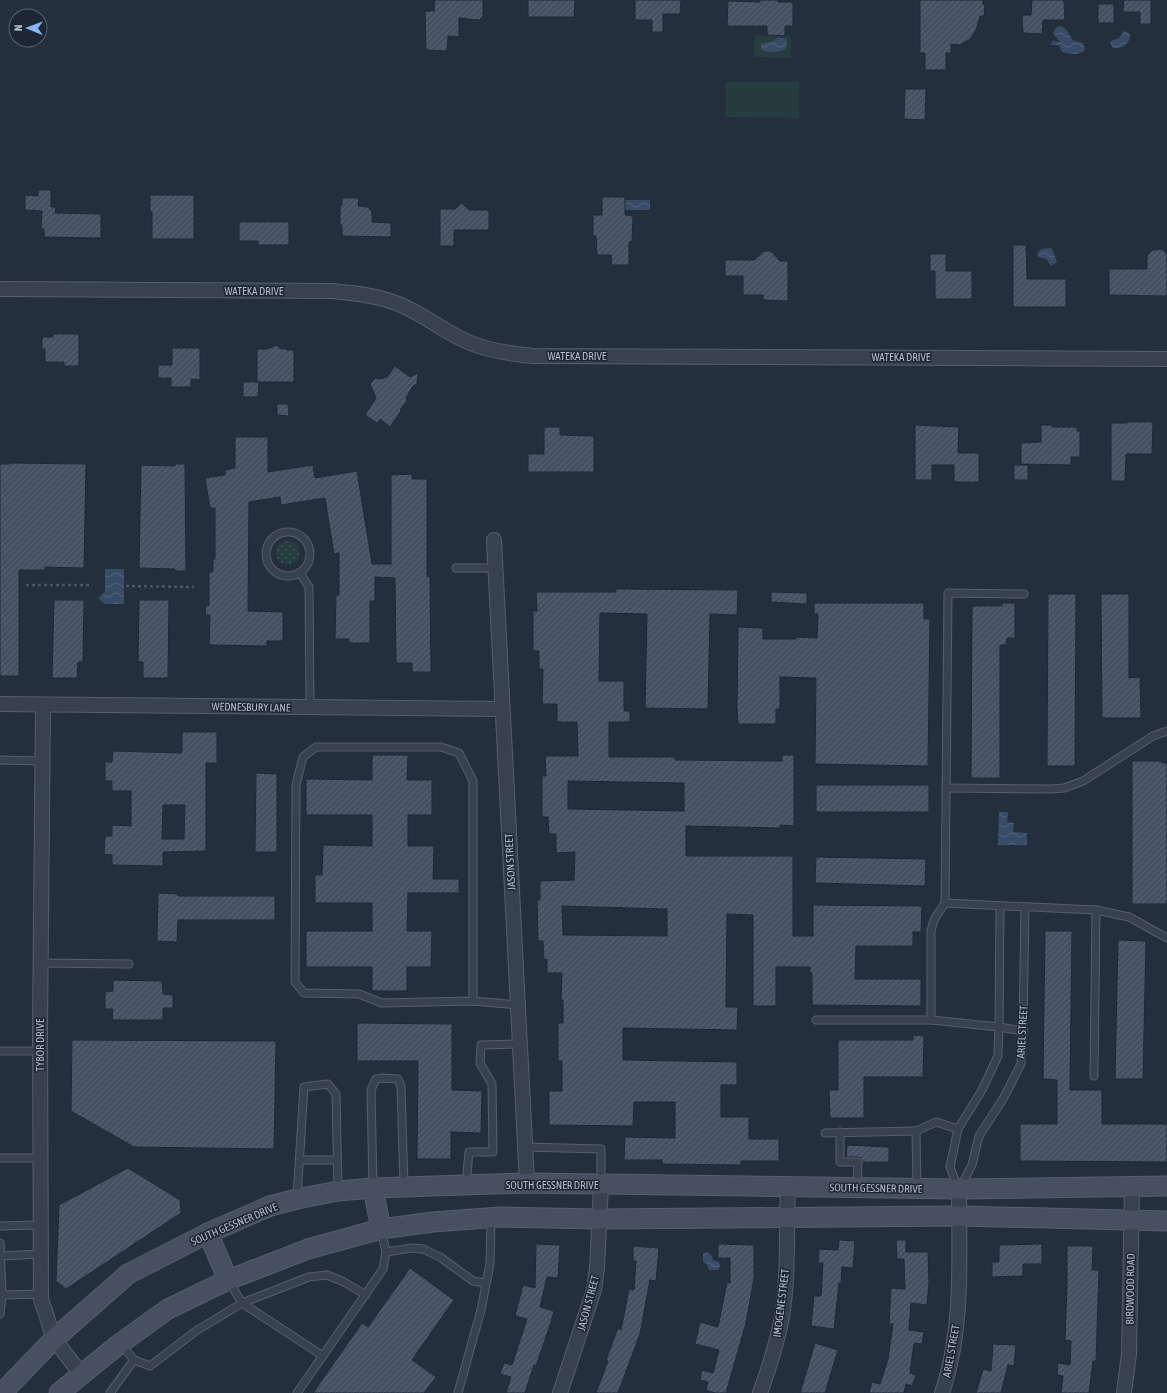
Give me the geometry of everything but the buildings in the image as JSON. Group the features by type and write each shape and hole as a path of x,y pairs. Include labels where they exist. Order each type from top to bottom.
{"main road":[{"name":"SOUTH GESSNER DRIVE","path":"2,1393 54,1338 128,1274 208,1233 270,1206 338,1191 373,1188 526,1183 959,1189 1132,1185 1167,1186"},
{"path":"373,1188 381,1229"},
{"path":"59,1393 81,1374 168,1309 228,1280 308,1249 381,1229 433,1222 492,1218 599,1219 959,1216 1167,1221"},
{"path":"208,1233 228,1280"}],"street":[{"name":"WATEKA DRIVE","path":"0,288 332,291 356,293 375,296 408,308 467,342 491,350 533,356 1167,358"},
{"name":"JASON STREET","path":"494,540 526,1183"},
{"name":"WEDNESBURY LANE","path":"0,704 502,709"},
{"name":"TYBOR DRIVE","path":"43,705 40,1051 41,1299 54,1338 81,1374"},
{"name":"JASON STREET","path":"560,1393 594,1290 597,1268 601,1185"},
{"name":"BIRDWOOD ROAD","path":"1124,1393 1129,1354 1132,1185"},
{"name":"IMOGENE STREET","path":"760,1393 777,1342 782,1316 786,1283 788,1186"},
{"name":"ARIEL STREET","path":"942,1393 956,1329 958,1304 959,1189"}],"lane":[{"path":"294,532 301,535 310,548 309,562 300,573 287,576 280,574 270,566 266,552 268,544 279,534 294,532"},
{"path":"456,568 495,568"},
{"path":"300,573 309,587 310,707"},
{"path":"931,1020 931,930 935,918 945,903 948,592 1024,594"},
{"path":"946,788 1064,788 1082,781 1153,736 1167,731"},
{"path":"473,1001 473,780 459,753 441,747 316,747 303,757 296,785 295,982 304,993 359,994 382,1004 473,1001 518,1005"},
{"path":"0,760 43,760"},
{"path":"945,903 1096,910 1129,917 1167,938"},
{"name":"ARIEL STREET","path":"959,1189 950,1167 958,1129 982,1090 998,1056 1000,906"},
{"name":"ARIEL STREET","path":"959,1189 972,1165 979,1136 1003,1099 1021,1064 1025,907"},
{"path":"1094,1076 1096,910"},
{"path":"41,963 129,964"},
{"path":"816,1020 931,1020 1023,1031"},
{"path":"466,1185 469,1152 493,1152 492,1084 480,1063 481,1045 519,1044"},
{"path":"0,1051 40,1051"},
{"path":"373,1188 371,1090 376,1079 383,1078 398,1079 400,1086 404,1187"},
{"path":"297,1199 304,1087 328,1084 336,1094 338,1191"},
{"path":"825,1133 916,1131 936,1122 958,1129"},
{"path":"916,1131 917,1188"},
{"path":"840,1132 840,1162 858,1162 857,1187"},
{"path":"525,1147 601,1149 601,1185"},
{"path":"0,1158 40,1158"},
{"path":"300,1160 337,1160"},
{"path":"458,1393 478,1323 490,1264 492,1218"},
{"path":"0,1226 40,1225"},
{"path":"297,1393 383,1269 386,1252 381,1229"},
{"path":"0,1242 2,1295 0,1314"},
{"path":"386,1252 410,1248 423,1249 440,1257 473,1282 486,1283"},
{"path":"1,1256 40,1254"},
{"path":"121,1344 134,1360 150,1366 196,1331 242,1303 309,1278 327,1275 344,1282 366,1295"},
{"path":"228,1280 242,1303 323,1356"},
{"path":"2,1295 41,1294"},
{"path":"110,1393 134,1360"}],"path":[{"path":"26,585 91,585"},
{"path":"126,586 194,587"}],"green space":[{"path":"754,35 791,36 791,58 754,57"},
{"path":"726,82 799,82 799,118 726,117"},
{"path":"288,541 293,542 299,548 299,558 293,564 288,565 283,564 277,558 276,553 277,548 283,542"}],"water":[{"path":"1059,26 1066,30 1074,41 1083,43 1085,50 1083,52 1074,54 1062,52 1059,45 1051,45 1052,41 1060,42 1053,33"},
{"path":"1124,31 1130,35 1129,41 1122,47 1113,48 1110,43 1111,41 1119,38"},
{"path":"778,38 787,40 786,49 774,52 761,50 761,43 771,42"},
{"path":"625,200 650,200 650,210 625,210"},
{"path":"1051,248 1057,262 1051,266 1046,259 1039,257 1037,254 1041,249"},
{"path":"105,569 124,569 124,604 105,604 98,598 105,592"},
{"path":"999,812 1008,812 1007,822 1014,823 1013,832 1027,833 1027,845 998,845"},
{"path":"707,1252 712,1256 713,1260 719,1262 720,1266 718,1270 709,1270 707,1264 703,1262 703,1254"}]}
